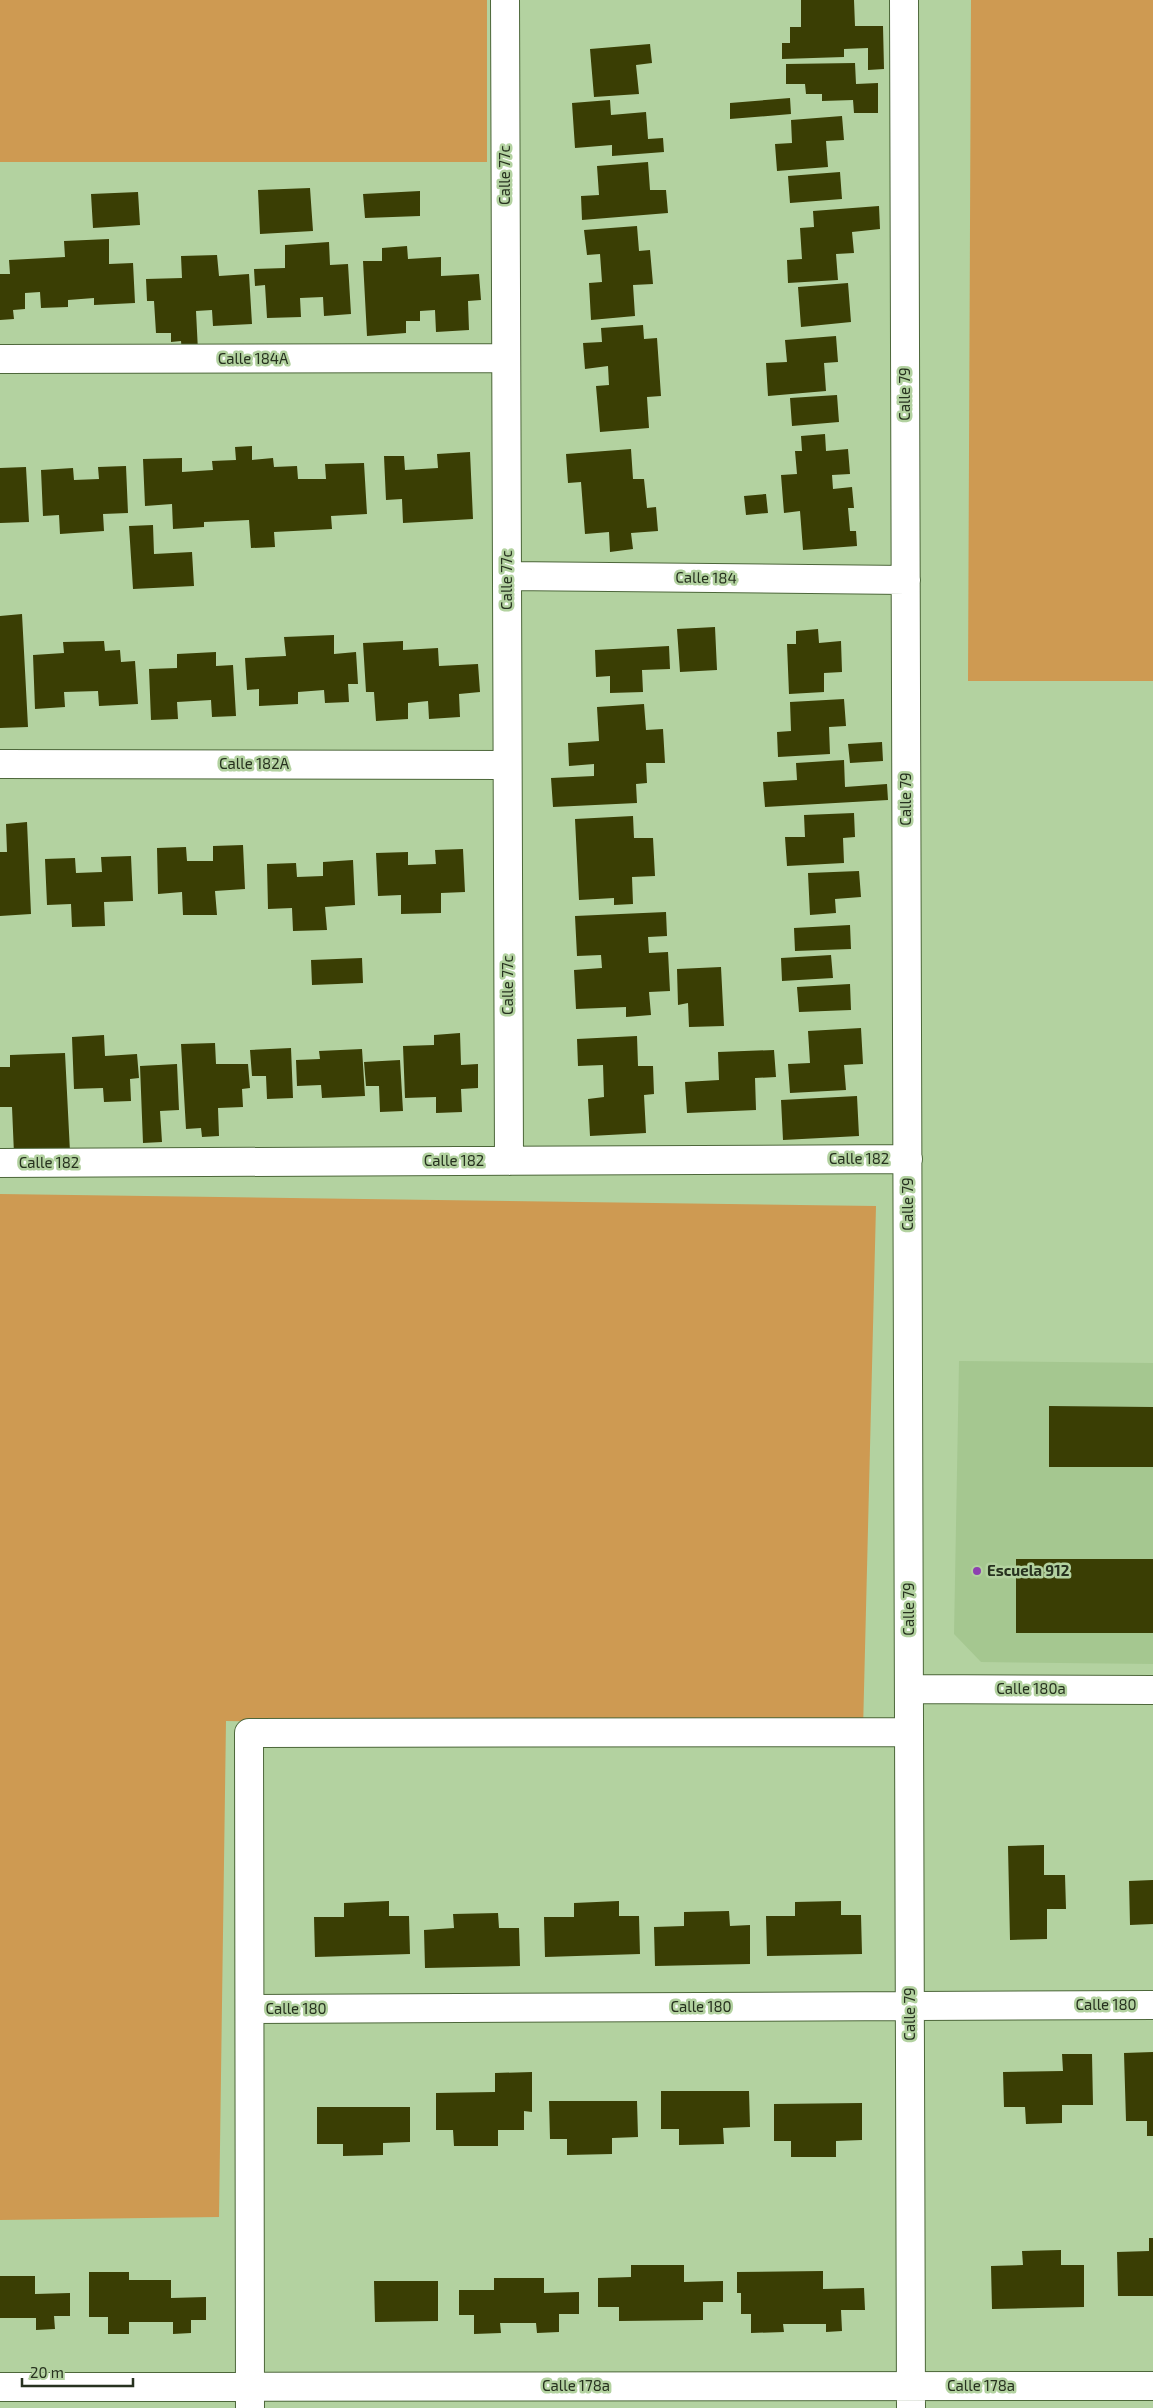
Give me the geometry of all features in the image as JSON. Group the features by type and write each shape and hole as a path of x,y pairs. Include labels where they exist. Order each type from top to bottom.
{"street":[{"name":"Calle 77c","path":"505,0 509,1161"},
{"name":"Calle 79","path":"904,0 911,2397"},
{"name":"Calle 184A","path":"0,359 506,358"},
{"name":"Calle 184","path":"507,576 906,580"},
{"name":"Calle 182A","path":"0,764 507,765"},
{"name":"Calle 182","path":"0,1163 908,1159"},
{"name":"Calle 180a","path":"909,1689 1153,1690"},
{"path":"250,2397 249,1733 909,1732"},
{"name":"Calle 180","path":"250,2009 1153,2005"},
{"name":"Calle 178a","path":"0,2387 250,2397 911,2397 1153,2386"}],"shaded area":[{"path":"0,0 487,0 487,162 0,162"},
{"path":"971,0 1153,0 1153,681 968,681"},
{"path":"0,1194 876,1206 863,1730 226,1721 219,2217 0,2220"},
{"path":"959,1361 1153,1363 1153,1664 981,1662 954,1634"}],"building":[{"path":"801,0 854,0 855,26 883,26 884,69 868,70 868,48 844,49 844,57 782,59 782,43 790,43 790,27 801,27"},
{"path":"650,44 652,63 636,65 639,94 594,97 590,49"},
{"path":"855,63 856,84 878,83 878,113 854,113 853,100 822,101 822,94 806,94 805,84 786,84 786,64"},
{"path":"790,98 791,114 730,119 730,103"},
{"path":"610,100 611,115 646,112 648,139 663,138 664,152 612,156 612,145 575,148 572,103"},
{"path":"842,116 844,140 826,141 828,167 777,171 775,144 792,143 791,120"},
{"path":"648,162 650,190 666,190 668,213 582,220 581,196 599,195 597,166"},
{"path":"840,172 842,199 790,203 788,176"},
{"path":"310,188 313,231 260,234 258,190"},
{"path":"420,191 420,216 365,218 363,194"},
{"path":"138,192 140,225 93,228 91,194"},
{"path":"879,206 880,229 852,232 854,253 836,254 838,280 788,283 787,260 802,259 800,228 814,227 813,211"},
{"path":"637,226 639,251 650,250 653,284 633,285 635,316 591,320 589,283 602,282 600,254 587,255 584,230"},
{"path":"109,239 109,264 133,263 135,303 94,305 94,298 68,300 68,307 41,308 40,292 25,293 25,309 13,310 14,319 0,320 0,274 10,274 9,260 65,257 64,241"},
{"path":"329,242 330,265 348,264 351,314 324,316 323,297 300,298 301,317 267,318 265,285 255,286 254,269 285,268 285,245"},
{"path":"407,246 408,259 441,257 441,276 479,274 481,300 468,301 469,330 436,332 435,310 420,311 420,321 406,321 406,333 367,336 363,261 382,261 382,248"},
{"path":"217,255 219,276 249,274 252,324 213,326 212,310 196,311 198,351 182,352 181,341 171,342 171,333 156,333 154,301 147,301 146,279 182,278 181,256"},
{"path":"848,283 851,322 801,327 798,287"},
{"path":"643,325 644,339 657,338 661,396 647,397 649,428 600,432 596,386 609,385 608,366 585,369 583,343 602,342 601,328"},
{"path":"836,336 838,362 824,363 826,391 768,396 766,363 787,362 785,340"},
{"path":"837,395 839,422 792,426 790,398"},
{"path":"825,434 826,451 848,449 850,474 832,475 833,489 852,487 854,508 848,508 850,531 856,531 857,546 803,550 800,511 784,513 781,475 797,474 795,451 802,451 801,436"},
{"path":"252,446 252,460 273,458 274,467 297,466 298,479 326,479 325,464 364,463 367,514 331,516 332,529 274,532 275,547 251,548 249,520 204,522 204,527 173,529 172,504 145,506 143,459 182,458 182,472 213,470 212,461 236,460 235,447"},
{"path":"631,449 633,479 644,479 647,508 656,507 658,531 631,533 633,549 610,552 609,532 585,534 581,482 568,483 566,454"},
{"path":"470,452 473,519 403,523 402,499 386,500 384,456 404,456 405,470 438,468 437,454"},
{"path":"126,466 128,513 103,514 104,531 60,534 59,515 43,516 41,470 73,468 74,480 99,479 98,467"},
{"path":"26,467 29,522 0,523 0,468"},
{"path":"766,494 768,513 746,515 744,496"},
{"path":"153,525 154,554 192,552 194,586 133,589 129,526"},
{"path":"22,614 28,727 0,728 0,616"},
{"path":"715,627 717,670 680,672 677,629"},
{"path":"818,629 819,643 841,641 842,672 824,673 824,692 789,694 787,644 796,644 796,631"},
{"path":"334,635 334,654 356,652 358,684 348,684 349,702 325,703 324,690 298,692 298,704 259,706 259,689 247,690 245,658 286,656 284,637"},
{"path":"104,641 105,651 120,650 121,662 135,661 138,704 99,706 98,691 64,692 65,707 35,709 33,655 64,653 63,642"},
{"path":"403,641 403,650 438,648 439,666 478,664 480,692 459,694 460,717 429,719 428,701 408,703 408,719 376,721 374,692 366,692 363,643"},
{"path":"669,646 670,669 642,670 643,692 610,693 610,676 596,677 595,650"},
{"path":"216,652 216,666 233,665 236,716 212,717 211,700 177,702 178,719 151,720 149,669 177,668 177,654"},
{"path":"844,699 846,726 829,727 830,754 778,757 777,732 791,731 790,702"},
{"path":"644,704 646,730 663,729 665,763 646,763 647,783 636,784 637,803 553,807 551,778 594,776 594,764 569,766 568,743 599,741 597,707"},
{"path":"882,742 883,761 850,763 848,744"},
{"path":"844,760 845,787 887,784 888,800 765,807 763,782 797,780 796,763"},
{"path":"854,813 855,837 843,838 844,863 787,866 785,837 805,837 804,815"},
{"path":"633,816 634,838 653,838 655,876 632,877 633,904 614,905 614,898 579,900 575,819"},
{"path":"27,822 31,914 0,916 0,852 7,852 6,824"},
{"path":"243,845 245,889 215,891 217,915 183,915 182,892 158,894 157,848 186,847 187,861 213,861 213,846"},
{"path":"463,849 465,892 441,893 441,913 401,914 401,895 378,896 376,853 408,852 408,865 436,864 435,850"},
{"path":"131,856 133,901 104,902 105,926 72,927 71,904 47,905 45,859 75,858 76,873 102,872 101,857"},
{"path":"353,860 355,905 325,907 327,930 293,931 292,908 268,909 267,864 296,863 297,877 323,876 323,862"},
{"path":"859,871 861,897 835,899 836,913 810,915 808,873"},
{"path":"666,912 667,936 648,937 649,953 668,952 670,991 649,992 651,1015 626,1017 626,1007 576,1009 574,970 602,968 601,955 577,956 575,916"},
{"path":"850,925 851,949 795,951 794,928"},
{"path":"831,955 833,978 782,981 781,958"},
{"path":"362,958 363,983 312,985 311,960"},
{"path":"721,967 724,1026 689,1027 688,1003 678,1005 677,969"},
{"path":"850,984 851,1010 799,1012 797,987"},
{"path":"861,1028 863,1064 844,1065 846,1090 790,1093 788,1064 810,1063 808,1031"},
{"path":"460,1033 461,1065 478,1064 478,1088 461,1089 462,1112 436,1113 436,1097 405,1098 403,1046 434,1045 434,1035"},
{"path":"104,1035 105,1056 137,1054 139,1078 130,1079 131,1101 104,1102 103,1088 74,1089 72,1037"},
{"path":"637,1036 638,1066 653,1066 654,1094 644,1095 646,1133 590,1136 588,1099 604,1097 603,1065 578,1066 577,1039"},
{"path":"215,1043 216,1064 248,1064 250,1088 242,1089 243,1107 218,1108 219,1136 202,1137 201,1128 186,1129 181,1044"},
{"path":"291,1048 293,1098 267,1099 266,1076 252,1076 250,1050"},
{"path":"362,1049 365,1096 322,1098 321,1085 297,1086 296,1060 320,1059 319,1051"},
{"path":"774,1050 776,1077 755,1078 756,1110 687,1113 685,1082 719,1080 718,1052"},
{"path":"65,1053 70,1152 14,1154 12,1107 0,1107 0,1067 10,1067 10,1055"},
{"path":"400,1060 403,1111 380,1112 379,1086 366,1086 364,1062"},
{"path":"177,1064 179,1110 160,1111 162,1142 143,1143 140,1066"},
{"path":"857,1096 859,1136 783,1140 781,1100"},
{"path":"1049,1406 1153,1407 1153,1467 1049,1467"},
{"path":"1016,1559 1153,1559 1153,1633 1016,1633"},
{"path":"1044,1845 1044,1875 1065,1875 1066,1909 1047,1909 1047,1939 1010,1940 1008,1846"},
{"path":"1153,1880 1153,1924 1130,1925 1129,1881"},
{"path":"389,1901 389,1916 409,1916 410,1954 315,1957 314,1917 344,1917 344,1903"},
{"path":"619,1901 619,1916 639,1916 640,1954 545,1957 544,1917 574,1917 574,1903"},
{"path":"841,1901 841,1915 861,1915 862,1954 767,1956 766,1916 795,1916 795,1902"},
{"path":"729,1911 730,1926 750,1925 750,1964 655,1966 654,1927 684,1926 684,1912"},
{"path":"498,1913 499,1928 519,1928 520,1966 425,1968 424,1930 454,1928 453,1914"},
{"path":"1153,2052 1153,2136 1147,2136 1147,2121 1126,2121 1124,2053"},
{"path":"1062,2054 1092,2054 1093,2105 1062,2105 1062,2123 1026,2124 1025,2107 1004,2107 1003,2072 1063,2071"},
{"path":"532,2072 532,2112 524,2111 524,2130 498,2130 498,2146 454,2146 453,2130 436,2130 436,2093 495,2092 495,2073"},
{"path":"661,2091 749,2091 750,2127 723,2128 724,2144 679,2145 679,2129 661,2129"},
{"path":"549,2101 637,2101 638,2137 612,2138 612,2154 567,2155 567,2139 550,2139"},
{"path":"862,2103 862,2140 836,2141 836,2157 791,2157 791,2141 774,2141 774,2104"},
{"path":"317,2107 410,2107 410,2142 383,2143 383,2155 343,2156 343,2144 317,2144"},
{"path":"1149,2238 1153,2238 1153,2296 1118,2296 1117,2252 1149,2251"},
{"path":"1061,2250 1061,2265 1084,2265 1084,2307 992,2309 991,2266 1023,2265 1022,2251"},
{"path":"631,2265 684,2265 684,2282 723,2281 723,2302 703,2302 703,2320 619,2321 619,2307 598,2307 598,2278 631,2277"},
{"path":"823,2271 823,2289 864,2288 865,2310 841,2310 842,2331 826,2332 826,2324 783,2324 784,2332 751,2333 751,2314 741,2314 741,2293 737,2293 737,2272"},
{"path":"89,2272 129,2272 129,2280 171,2280 171,2298 206,2297 206,2320 191,2320 191,2333 173,2334 173,2322 129,2322 129,2334 108,2334 108,2317 89,2317"},
{"path":"0,2276 35,2276 35,2294 70,2293 70,2316 54,2316 55,2329 36,2330 36,2318 0,2318"},
{"path":"494,2278 544,2278 544,2293 579,2292 579,2314 559,2314 559,2332 537,2333 536,2323 500,2323 501,2333 474,2334 474,2315 459,2315 459,2290 494,2290"},
{"path":"374,2281 438,2281 438,2321 375,2322"}],"place":[{"name":"Escuela 912","path":"977,1571"}]}
